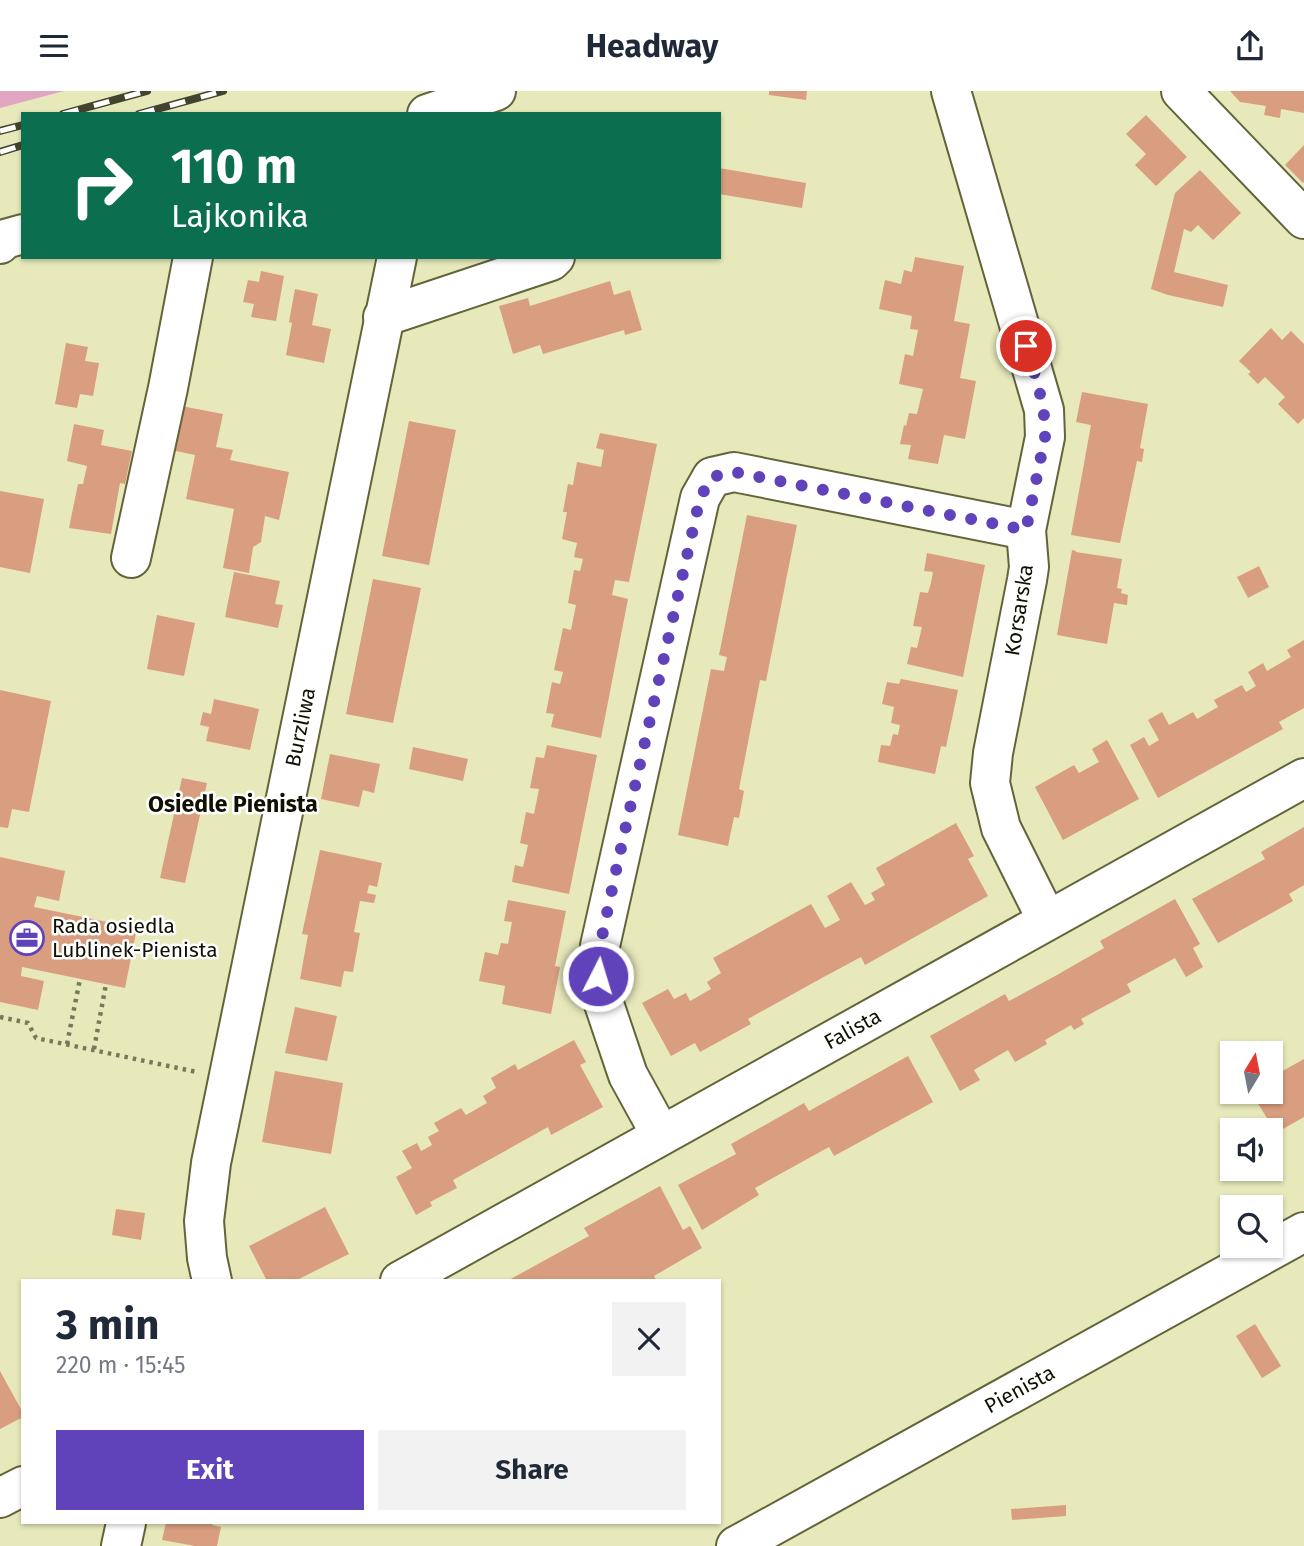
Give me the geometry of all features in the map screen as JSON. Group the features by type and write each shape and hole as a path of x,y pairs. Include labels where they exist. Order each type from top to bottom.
{"street":[{"path":"433,112 496,91"},
{"name":"Korsarska","path":"951,91 1044,410 1045,437 1026,530 1029,567 993,753 990,783 1001,828 1047,920"},
{"path":"1181,91 1304,219"},
{"path":"0,244 5,239 21,235"},
{"path":"131,558 168,389 192,259"},
{"name":"Burzliwa","path":"212,1279 204,1221 211,1163 397,259"},
{"path":"383,317 553,259"},
{"path":"662,1135 628,1075 604,1004 598,976 600,946 700,498 712,477 734,472 1026,530"},
{"name":"Falista","path":"404,1279 1304,778"},
{"name":"Pienista","path":"736,1546 1304,1232"},
{"path":"0,1498 21,1487"},
{"path":"121,1546 126,1524"}],"path":[{"path":"68,1044 80,979"},
{"path":"94,1049 106,984"},
{"path":"0,1017 28,1023 36,1038 229,1079"}],"shaded area":[{"path":"0,91 64,91 0,108"}],"building":[{"path":"769,91 807,91 806,100 769,95"},
{"path":"1230,91 1304,91 1304,113 1281,109 1280,118 1264,115 1266,106 1240,102"},
{"path":"1146,115 1187,157 1156,186 1135,165 1146,154 1126,134"},
{"path":"1304,145 1304,182 1303,183 1285,165"},
{"path":"721,168 806,183 802,208 721,194"},
{"path":"1200,170 1241,213 1213,240 1198,225 1191,232 1184,229 1174,272 1228,285 1223,307 1151,289 1175,193"},
{"path":"915,257 964,266 954,321 970,324 960,378 976,381 965,439 944,435 938,464 908,459 911,445 900,444 909,413 917,414 923,389 899,384 905,354 913,356 918,330 910,329 912,316 879,309 885,280 901,284 904,270 912,272"},
{"path":"261,271 284,276 276,321 251,317 254,304 243,302 248,280 259,282"},
{"path":"610,281 614,295 630,290 642,330 625,335 624,330 543,354 540,345 513,354 499,306 528,298 530,306"},
{"path":"295,289 318,294 312,325 331,329 324,363 286,355"},
{"path":"1271,328 1282,340 1291,331 1304,344 1304,418 1298,424 1278,404 1285,397 1265,377 1258,384 1248,374 1251,372 1239,361"},
{"path":"66,343 88,347 85,361 99,363 93,396 80,394 77,408 55,404"},
{"path":"1082,392 1148,404 1140,448 1144,449 1142,462 1137,461 1120,543 1071,535 1091,425 1076,422"},
{"path":"181,406 223,414 216,447 233,450 230,460 289,472 279,520 265,516 261,542 253,547 249,573 223,568 234,509 186,499 195,455 171,450"},
{"path":"409,421 456,430 429,565 382,556"},
{"path":"74,424 104,430 101,445 132,451 125,484 120,483 111,534 69,528 78,484 83,484 87,466 67,461"},
{"path":"600,433 657,444 629,582 615,580 612,595 628,599 601,738 551,727 554,714 546,713 552,682 560,684 563,672 554,670 563,628 571,630 576,605 568,603 574,570 580,571 583,559 574,557 577,543 562,539 568,484 573,485 577,462 601,467 604,450 596,448"},
{"path":"0,491 44,499 30,573 0,567"},
{"path":"747,515 797,525 766,681 760,680 739,789 744,791 739,818 734,817 728,846 678,835 711,669 724,671 727,657 719,655"},
{"path":"1072,550 1122,559 1117,588 1128,595 1127,605 1114,603 1107,644 1057,635"},
{"path":"927,553 985,565 963,677 907,664 911,647 917,648 922,627 913,626 920,592 928,593 933,572 924,571"},
{"path":"1259,566 1269,587 1248,598 1237,577"},
{"path":"234,572 280,581 275,604 283,605 278,628 225,617"},
{"path":"373,579 421,588 393,723 346,714"},
{"path":"157,615 195,623 184,676 147,669"},
{"path":"1304,640 1304,708 1279,722 1283,729 1158,798 1130,745 1144,737 1149,746 1159,740 1148,720 1162,712 1169,725 1193,712 1197,719 1218,707 1214,700 1242,685 1246,692 1256,686 1248,672 1263,663 1267,671 1291,657 1287,650"},
{"path":"901,679 958,690 946,747 941,746 935,774 878,762 881,745 890,746 893,734 898,735 900,725 891,723 894,707 882,704 887,682 899,684"},
{"path":"0,690 51,701 29,812 12,809 8,828 0,827"},
{"path":"214,699 259,709 250,750 206,741 209,727 200,725 203,712 211,714"},
{"path":"1107,740 1139,799 1063,840 1035,787 1074,765 1079,773 1099,762 1092,749"},
{"path":"547,745 597,755 569,894 512,882 515,865 523,867 528,845 520,843 526,812 534,814 539,789 530,788 536,757 544,758"},
{"path":"413,747 468,759 463,781 409,769"},
{"path":"330,754 380,764 374,793 363,790 359,807 321,799"},
{"path":"182,778 207,783 185,883 160,878"},
{"path":"956,823 974,856 968,859 988,896 865,965 861,957 820,979 748,1019 751,1024 700,1052 695,1043 671,1056 642,1003 668,989 674,999 686,993 690,1001 711,989 707,982 721,973 713,958 811,904 825,928 840,920 827,896 851,882 865,905 875,900 871,893 885,885 876,868"},
{"path":"1304,827 1304,885 1289,894 1293,901 1218,943 1192,899 1265,859 1261,852"},
{"path":"320,850 382,863 377,887 369,885 367,893 376,895 374,903 360,901 354,932 360,933 353,972 344,971 341,987 300,979 308,935 302,934"},
{"path":"0,857 65,871 59,901 37,896 34,907 137,928 125,988 22,967 21,976 44,981 38,1010 0,1002"},
{"path":"1175,899 1200,944 1193,948 1203,967 1186,977 1175,958 1127,984 1131,992 1081,1019 1084,1024 1074,1030 1071,1025 1045,1040 1047,1044 1015,1062 1008,1050 974,1070 980,1080 960,1091 930,1036 1005,994 1009,1001 1057,975 1104,948 1100,941"},
{"path":"508,900 566,911 555,966 560,967 551,1014 502,1004 505,986 479,981 485,952 498,955 501,943 508,944 512,922 504,921"},
{"path":"295,1007 337,1016 327,1061 285,1053"},
{"path":"574,1040 586,1062 580,1065 603,1107 551,1135 548,1127 453,1180 457,1188 430,1202 432,1206 416,1215 396,1177 412,1168 402,1151 417,1143 421,1151 432,1145 428,1137 439,1131 434,1123 461,1108 466,1115 487,1103 483,1096 496,1088 491,1078 515,1064 518,1070"},
{"path":"908,1056 933,1102 834,1156 829,1147 755,1188 759,1195 702,1230 678,1185 736,1154 731,1144 804,1103 809,1111"},
{"path":"1304,1059 1304,1117 1283,1129 1283,1118 1267,1118 1258,1104 1283,1104 1283,1071"},
{"path":"275,1071 343,1083 331,1154 262,1142"},
{"path":"660,1186 683,1230 690,1226 702,1248 654,1276 656,1279 511,1279 589,1236 584,1228"},
{"path":"325,1207 349,1254 299,1279 266,1279 249,1246"},
{"path":"116,1209 145,1213 141,1240 112,1235"},
{"path":"1255,1324 1281,1366 1262,1378 1236,1336"},
{"path":"0,1371 21,1409 21,1418 0,1429"},
{"path":"1066,1505 1066,1516 1012,1520 1011,1509"},
{"path":"166,1524 212,1524 221,1527 217,1546 195,1546 162,1540"}],"railway":[{"path":"70,112 147,91"},
{"path":"146,112 223,91"},
{"path":"0,131 21,126"},
{"path":"0,152 21,146"}],"place":[{"name":"Rada osiedla Lublinek-Pienista","path":"27,938"}],"district":[{"name":"Osiedle Pienista","path":"233,804"}],"route":[{"path":"598,976 600,946 617,866 700,498 712,477 734,472 1026,530 1045,437 1044,410 1026,346"}]}
